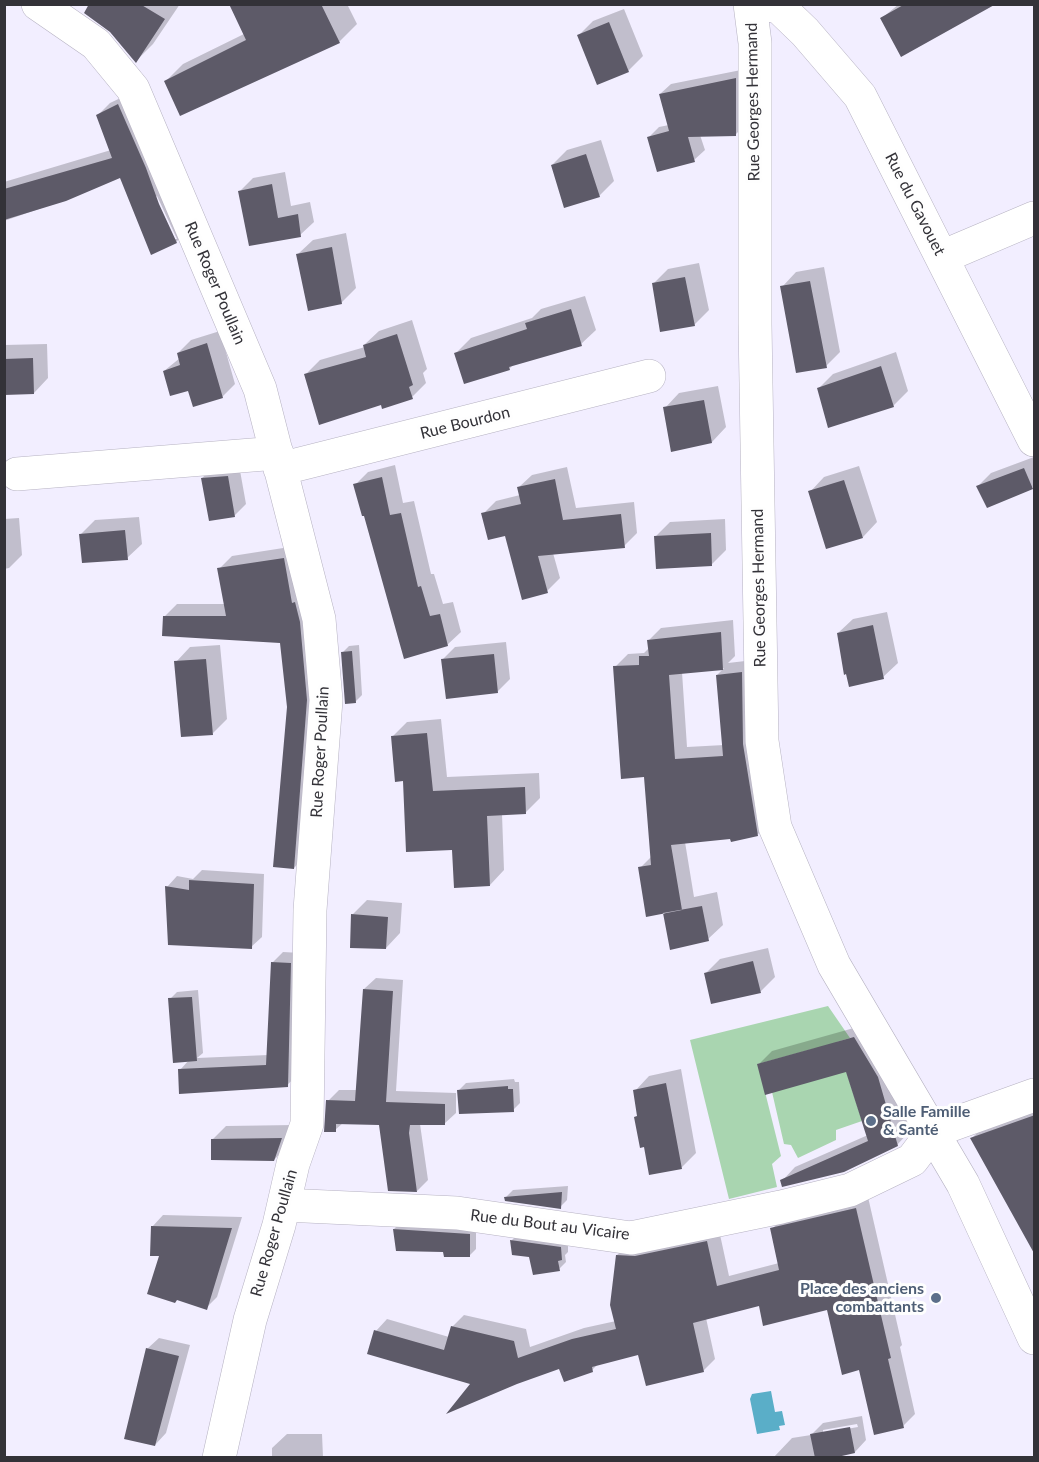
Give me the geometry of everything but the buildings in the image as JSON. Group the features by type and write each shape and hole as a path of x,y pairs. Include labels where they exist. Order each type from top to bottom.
{"street":[{"name":"Rue Roger Poullain","path":"38,4 96,44 134,89 260,389 319,619 326,700 310,910 307,1124 293,1164 284,1205 250,1320 219,1458"},
{"name":"Rue Georges Hermand","path":"750,4 755,43 754,324 762,741 775,827 834,965 934,1131"},
{"name":"Rue du Gavouet","path":"756,4 778,6 860,96 1035,440"},
{"path":"942,257 1035,219"},
{"name":"Rue Bourdon","path":"17,474 278,461 649,376"},
{"path":"1035,1095 934,1131 963,1184 1035,1338"},
{"name":"Rue du Bout au Vicaire","path":"284,1205 457,1213 631,1238 781,1207 850,1190 912,1160 934,1131"}],"green space":[{"path":"828,1006 850,1038 837,1042 862,1121 836,1130 836,1140 798,1158 791,1145 784,1144 772,1092 816,1048 758,1064 781,1156 772,1164 777,1187 729,1199 690,1040"}],"water":[{"path":"771,1391 775,1412 782,1411 785,1425 779,1426 780,1430 757,1434 750,1399 752,1394"}],"place":[{"name":"Salle Famille & Santé","path":"871,1121"},
{"name":"Place des anciens combattants","path":"936,1298"}]}
